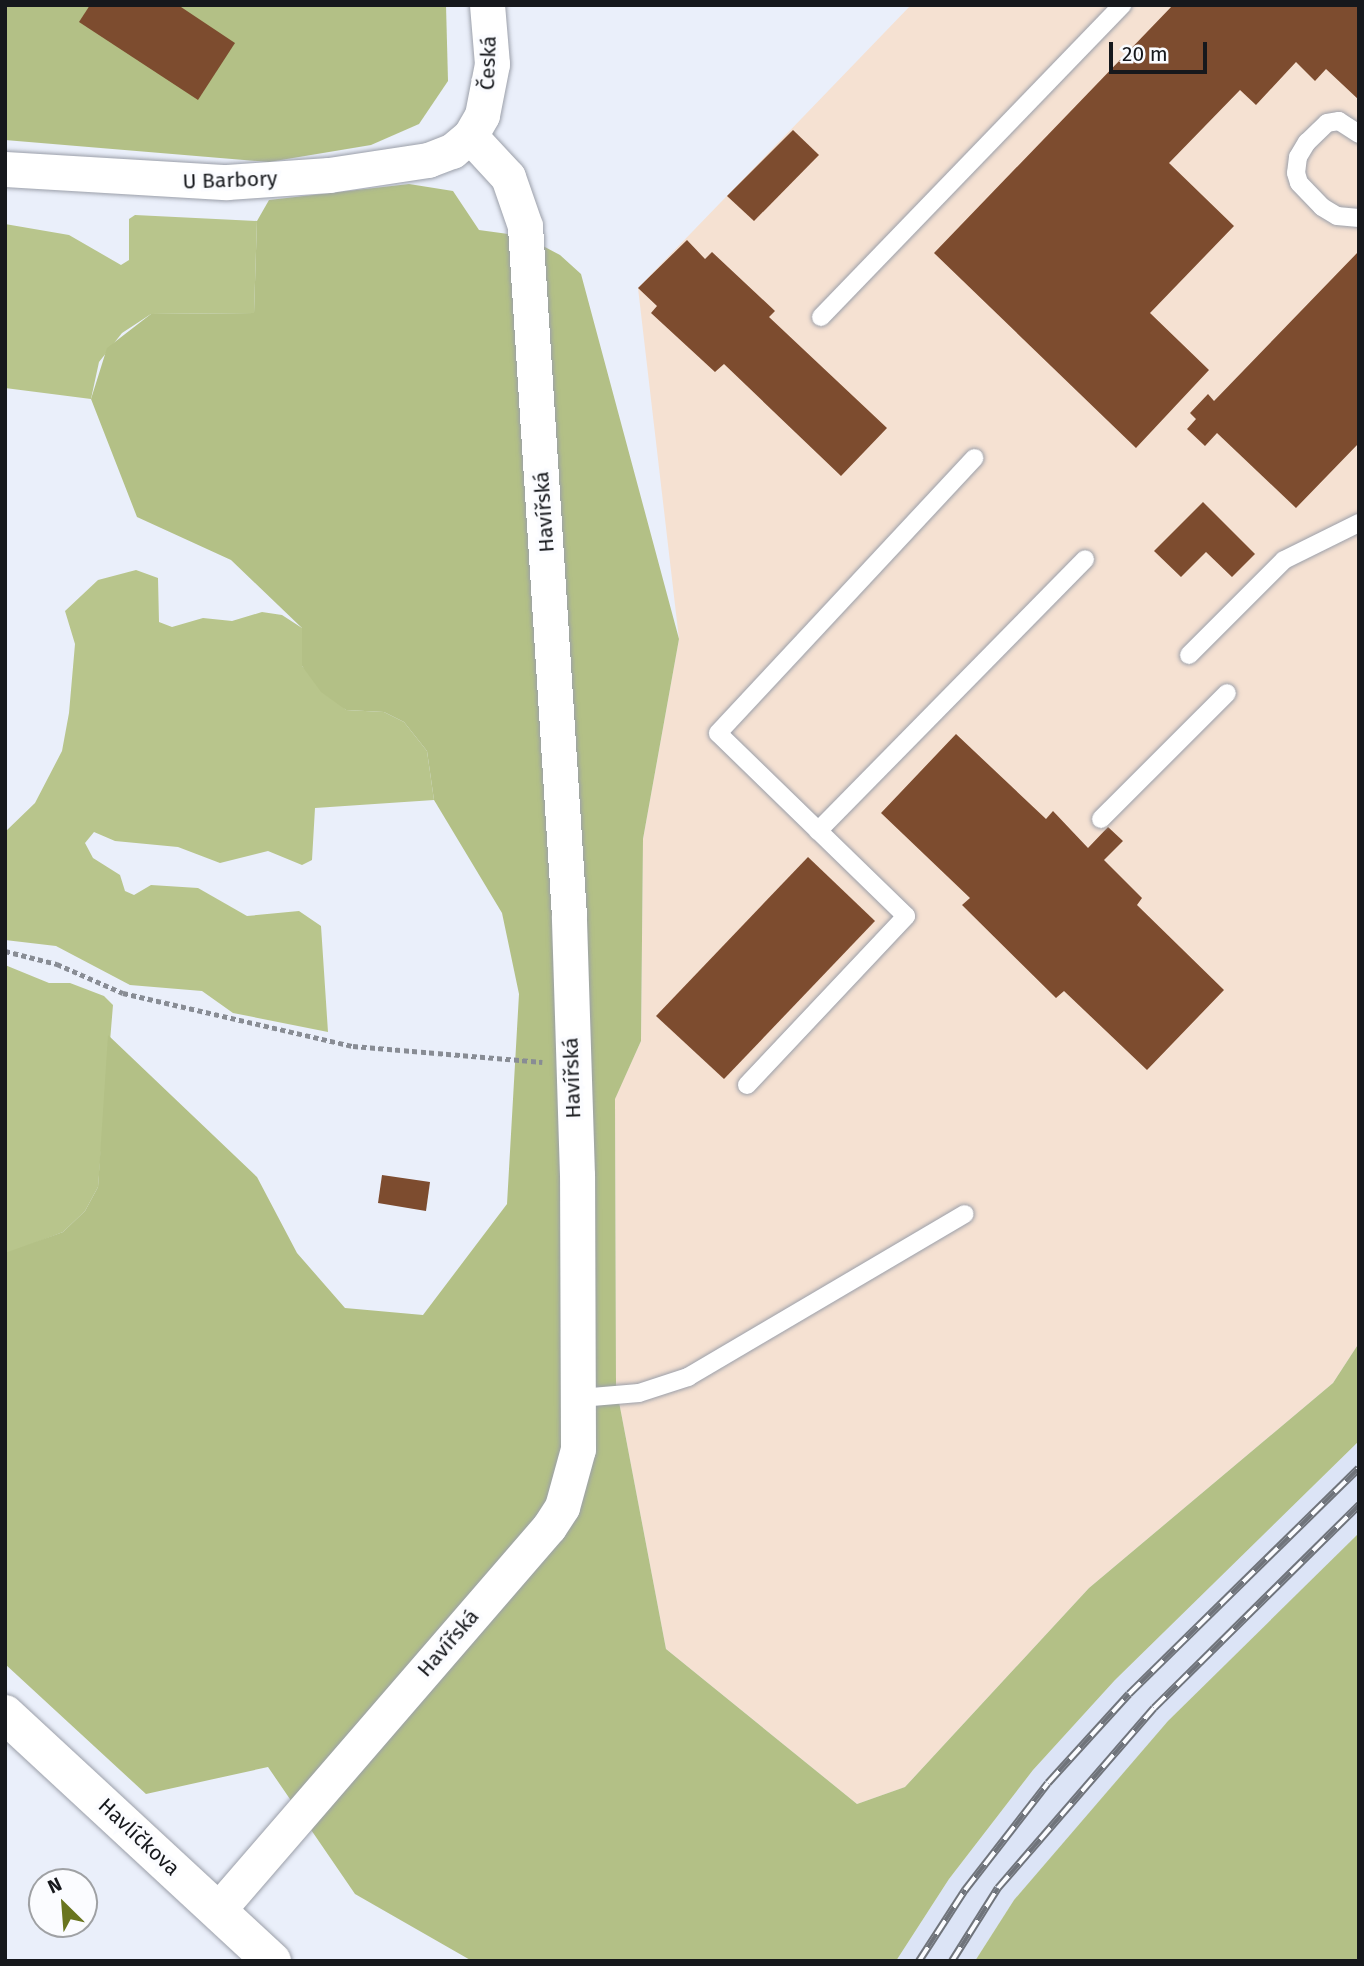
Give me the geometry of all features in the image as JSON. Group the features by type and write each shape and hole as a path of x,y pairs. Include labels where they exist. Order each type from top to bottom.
{"main road":[{"name":"Havlíčkova","path":"5,1714 272,1961"}],"street":[{"name":"Česká","path":"461,144 489,92 487,5"},
{"name":"U Barbory","path":"5,169 227,182 388,167 461,144"},
{"name":"Havířská","path":"218,1910 549,1527 571,1480 580,1398 564,814 525,226 508,177 461,144"}],"lane":[{"path":"821,317 1122,5"},
{"path":"1359,134 1339,121 1327,123 1303,150 1296,173 1299,183 1322,207 1337,216 1359,218"},
{"path":"747,1085 906,916 718,733 974,458"},
{"path":"1189,655 1284,560 1359,523"},
{"path":"818,831 1084,559"},
{"path":"1101,820 1227,693"},
{"path":"580,1398 639,1393 688,1377 965,1214"}],"path":[{"path":"5,951 57,964 122,993 353,1046 571,1064"}],"shaded area":[{"path":"911,5 1359,5 1359,1343 1333,1383 1089,1588 905,1787 857,1804 666,1649 616,1386 615,1098 641,1041 643,839 679,639 638,288"},
{"path":"1359,1441 1359,1533 1258,1633 1014,1900 975,1961 896,1961 949,1879 1033,1770 1115,1680"}],"green space":[{"path":"5,5 446,5 448,81 419,124 371,145 269,162 5,140"},
{"path":"409,184 453,191 479,230 524,236 560,255 581,274 679,639 643,839 641,1041 615,1099 616,1386 666,1649 857,1804 905,1787 1089,1588 1333,1383 1359,1343 1359,1441 1115,1680 1033,1770 949,1879 896,1961 472,1961 355,1894 268,1767 146,1794 5,1664 5,1253 63,1232 85,1211 98,1187 108,1035 257,1177 297,1253 345,1308 423,1315 507,1204 519,994 502,913 434,800 427,751 404,722 384,712 346,710 321,692 302,666 302,628 231,560 137,517 91,399 107,348 151,314 254,313 257,221 269,200"},
{"path":"135,215 257,221 254,313 151,314 122,333 99,362 91,399 5,388 5,224 69,235 121,265 129,260 129,219"},
{"path":"136,570 158,578 159,622 172,627 203,618 232,621 262,612 282,615 302,628 302,666 346,710 384,712 404,722 427,751 434,800 315,808 312,860 302,865 268,851 220,863 178,847 115,841 94,832 85,843 93,858 120,875 125,891 134,895 151,885 198,888 247,916 299,911 321,926 328,1032 233,1013 202,991 130,985 56,946 5,940 5,832 35,803 62,751 69,713 75,644 65,611 98,580"},
{"path":"5,965 49,983 70,983 104,996 113,1005 98,1187 85,1211 63,1232 9,1253 5,1253"},
{"path":"1359,1533 1359,1961 975,1961 1014,1900 1168,1721"}],"building":[{"path":"90,5 178,5 235,43 198,100 79,22"},
{"path":"1173,5 1359,5 1359,100 1326,69 1315,81 1296,62 1256,105 1240,90 1169,163 1234,226 1150,313 1209,370 1136,448 934,253"},
{"path":"793,130 819,155 754,221 727,196"},
{"path":"687,240 705,259 712,252 775,311 769,317 887,428 841,476 724,364 715,372 651,313 657,306 638,288"},
{"path":"1359,251 1359,443 1296,508 1217,433 1205,446 1187,429 1196,419 1190,413 1208,394 1214,401"},
{"path":"1203,502 1255,554 1232,577 1206,552 1181,577 1154,551"},
{"path":"956,734 1046,819 1053,811 1088,848 1108,827 1123,841 1104,860 1142,898 1137,905 1224,990 1147,1070 1064,991 1056,998 962,905 970,898 881,813"},
{"path":"808,857 875,921 724,1079 656,1016"},
{"path":"382,1175 430,1182 426,1211 378,1203"}],"railway":[{"path":"919,1961 965,1890 1048,1783 1129,1694 1359,1468"},
{"path":"952,1961 998,1888 1154,1708 1359,1505"}]}
